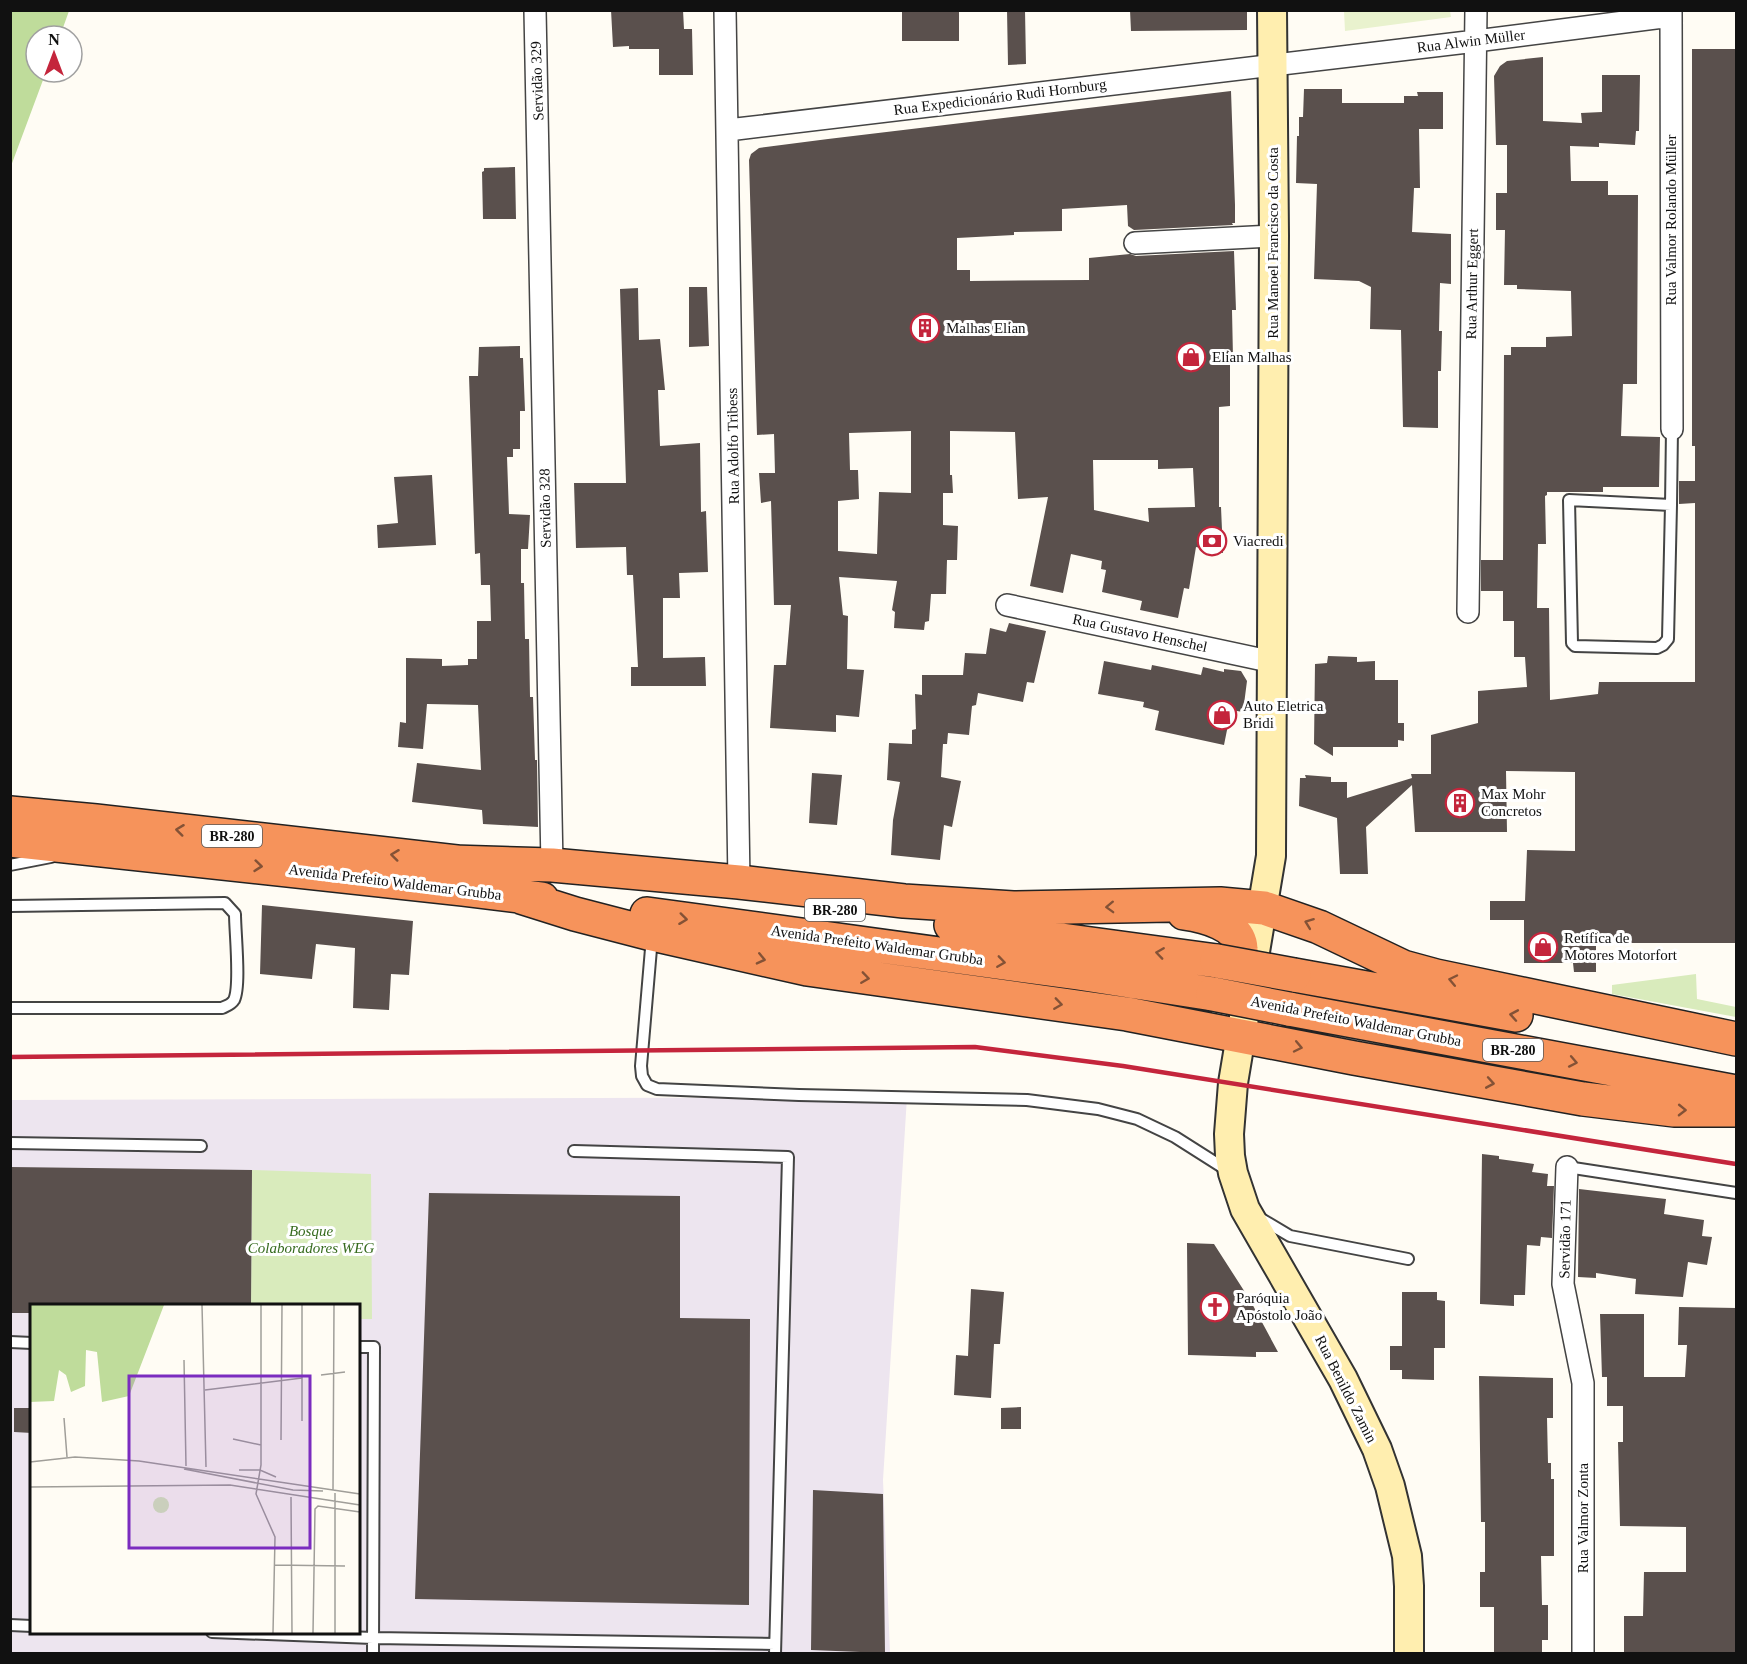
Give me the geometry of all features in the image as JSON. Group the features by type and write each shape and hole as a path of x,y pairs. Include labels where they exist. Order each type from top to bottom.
{"highway":[{"name":"Avenida Prefeito Waldemar Grubba","path":"10,813 453,862 1076,940 1217,961 1737,1056"},
{"name":"Avenida Prefeito Waldemar Grubba","path":"10,840 521,897 1066,971 1213,994 1737,1092"},
{"path":"453,862 552,866 739,882 904,901 1013,908 1220,904 1264,908 1318,927 1403,967 1737,1039"},
{"path":"521,897 652,934 807,969 1127,1014 1583,1100 1674,1110 1737,1110"},
{"path":"1144,906 1188,913 1218,922 1233,931 1242,948 1231,1014 1218,1024 1204,1028"}],"main road":[{"name":"Rua Manoel Francisco da Costa","path":"1241,1035 1271,856 1274,236 1272,10"},
{"name":"Rua Benildo Zamin","path":"1241,1035 1233,1083 1229,1134 1233,1173 1245,1209 1337,1369 1377,1449 1390,1486 1407,1556 1410,1586 1408,1653"}],"street":[{"name":"Servidão 329","path":"535,10 539,152"},
{"name":"Rua Adolfo Tribess","path":"724,10 728,130 739,882"},
{"name":"Rua Arthur Eggert","path":"1468,612 1476,10"},
{"name":"Rua Alwin Müller","path":"1272,64 1476,41 1671,13"},
{"name":"Rua Valmor Rolando Müller","path":"1671,13 1672,429"},
{"name":"Rua Expedicionário Rudi Hornburg","path":"728,130 1272,64"},
{"name":"Servidão 328","path":"539,152 552,866"},
{"path":"1135,243 1274,236"},
{"name":"Rua Gustavo Henschel","path":"1007,605 1273,662"},
{"name":"Servidão 171","path":"1567,1167 1563,1284 1582,1383"},
{"name":"Rua Valmor Zonta","path":"1582,1383 1583,1653"}],"lane":[{"path":"1671,505 1569,500 1570,639 1575,646 1657,648 1668,639 1671,505 1672,429"},
{"path":"10,865 96,848"},
{"path":"10,906 225,903 236,914 237,969 235,998 222,1008 10,1008"},
{"path":"652,934 641,1066 642,1076 647,1085 657,1089 788,1095 1026,1100 1098,1109 1137,1119 1175,1137 1233,1173"},
{"path":"10,1143 201,1146"},
{"path":"266,1634 775,1649 788,1157 574,1151"},
{"path":"1567,1167 1737,1193"},
{"path":"1245,1209 1290,1236 1408,1258"},
{"path":"10,1342 30,1343"},
{"path":"360,1347 374,1347 373,1653"},
{"path":"10,1625 30,1626"}],"shaded area":[{"path":"907,1097 883,1480 890,1653 11,1653 10,1100"}],"green space":[{"path":"11,10 69,11 64,24 24,24 24,84 42,84 11,166"},
{"path":"1344,11 1450,11 1451,17 1345,31"},
{"path":"1696,974 1697,999 1736,1007 1736,1017 1612,994 1612,985"},
{"name":"Bosque Colaboradores WEG","path":"252,1170 371,1174 372,1319 360,1319 360,1304 251,1304"}],"building":[{"path":"611,10 683,10 684,29 692,29 693,75 659,75 659,49 613,47"},
{"path":"902,10 959,10 959,41 902,41"},
{"path":"1007,10 1025,10 1026,64 1008,65"},
{"path":"1130,10 1247,10 1247,30 1131,31"},
{"path":"1692,49 1737,49 1737,943 1596,943 1596,972 1574,972 1573,963 1524,963 1524,920 1490,920 1490,901 1525,901 1527,850 1575,851 1575,772 1506,771 1507,832 1415,832 1412,785 1366,827 1368,874 1340,874 1337,818 1299,806 1300,778 1306,778 1305,775 1331,777 1331,782 1347,782 1347,798 1412,778 1411,774 1431,774 1431,735 1478,723 1478,691 1527,687 1525,657 1514,657 1514,621 1503,621 1503,591 1481,591 1481,560 1503,560 1504,355 1511,355 1511,347 1546,347 1546,337 1572,336 1571,291 1517,289 1517,285 1504,285 1505,230 1496,230 1496,193 1507,193 1507,145 1496,145 1494,76 1500,66 1507,61 1543,57 1543,121 1582,123 1581,113 1602,112 1602,75 1640,75 1639,131 1636,131 1635,145 1599,143 1599,147 1570,146 1571,181 1608,181 1608,195 1638,195 1637,384 1623,384 1621,436 1660,437 1659,487 1603,487 1603,492 1547,492 1545,496 1546,544 1538,544 1537,608 1549,608 1550,700 1598,694 1599,682 1695,682 1695,503 1679,504 1679,481 1695,481 1695,446 1692,446"},
{"path":"1304,89 1342,89 1342,103 1404,103 1404,96 1418,96 1417,92 1443,92 1443,129 1419,129 1420,188 1414,188 1412,232 1451,234 1451,284 1440,283 1439,331 1442,331 1441,371 1438,371 1438,428 1403,427 1401,330 1370,329 1371,287 1359,281 1314,279 1317,184 1296,183 1297,136 1299,136 1299,117 1303,117"},
{"path":"1231,91 1235,205 1233,225 1134,230 1128,226 1127,205 1062,209 1062,231 1014,232 1014,235 957,238 957,270 970,270 970,281 1089,280 1089,258 1130,254 1136,256 1234,251 1236,310 1232,310 1233,358 1230,358 1230,406 1219,407 1219,507 1221,507 1223,553 1196,547 1189,589 1184,588 1178,618 1140,610 1142,601 1102,592 1106,570 1101,569 1102,561 1071,554 1063,593 1030,586 1048,497 1018,499 1015,432 950,431 950,475 952,475 953,493 943,493 943,525 958,526 957,560 947,560 946,594 931,594 929,621 925,622 924,630 894,628 895,612 892,610 897,581 839,577 843,615 848,616 847,669 864,670 859,717 836,715 836,732 770,728 774,665 786,665 791,605 774,605 771,501 761,503 759,473 775,473 774,434 757,435 749,160 751,154 759,148","holes":["911,431 911,493 879,492 877,554 838,551 838,501 859,499 858,470 850,470 849,433","1093,460 1158,460 1158,469 1193,468 1195,507 1148,508 1149,522 1094,510"]},
{"path":"515,167 516,219 483,219 482,172 484,168"},
{"path":"689,287 707,287 709,346 689,347"},
{"path":"638,288 639,340 660,339 665,390 658,390 660,446 700,443 701,512 706,511 708,572 679,573 680,598 663,598 663,658 705,657 706,686 631,686 631,667 638,667 633,575 627,575 626,547 576,548 574,483 626,483 620,289"},
{"path":"520,346 520,358 523,358 525,411 520,411 520,449 513,449 513,457 507,457 509,514 530,515 528,549 521,549 521,583 524,583 525,639 529,639 530,697 533,697 535,760 537,760 538,827 483,824 482,810 412,802 417,763 481,770 478,705 427,704 423,749 398,747 400,722 406,723 406,658 442,659 442,666 468,665 468,659 477,659 477,621 491,621 490,585 481,585 480,553 475,554 469,376 478,376 479,347"},
{"path":"432,475 436,545 378,548 377,525 398,523 394,477"},
{"path":"1009,623 1046,631 1034,683 1027,682 1023,702 978,693 976,705 972,706 969,735 948,733 947,744 943,744 941,777 961,781 952,827 944,825 940,860 891,855 893,820 900,782 887,780 889,743 912,744 912,730 916,729 915,694 922,695 922,675 963,675 965,653 986,654 990,628 1006,632"},
{"path":"1328,656 1357,657 1357,662 1375,661 1375,680 1398,680 1398,723 1404,723 1404,741 1398,740 1398,747 1333,747 1333,756 1314,744 1315,664 1327,663"},
{"path":"1104,661 1151,670 1152,665 1201,675 1203,667 1224,672 1224,669 1241,671 1247,681 1243,712 1231,710 1224,745 1155,730 1159,711 1143,707 1144,702 1098,694"},
{"path":"812,773 842,775 837,825 809,823"},
{"path":"262,905 413,921 409,975 391,974 389,1010 353,1008 355,948 316,944 312,979 260,974"},
{"path":"1482,1154 1534,1164 1532,1172 1548,1174 1547,1186 1554,1186 1552,1238 1541,1237 1540,1246 1527,1245 1525,1295 1514,1295 1514,1306 1480,1304"},
{"path":"10,1167 252,1170 251,1304 30,1304 30,1313 10,1313"},
{"path":"1579,1189 1666,1199 1664,1214 1704,1220 1702,1236 1712,1237 1707,1265 1688,1262 1683,1297 1635,1294 1636,1279 1596,1273 1596,1278 1578,1277"},
{"path":"429,1193 680,1196 680,1318 750,1319 749,1605 415,1599"},
{"name":"Paróquia Apóstolo João","path":"1187,1243 1214,1244 1250,1300 1278,1352 1256,1352 1256,1357 1188,1355"},
{"path":"971,1289 1004,1292 1000,1344 994,1344 991,1398 954,1395 956,1355 968,1356"},
{"path":"1402,1292 1437,1292 1437,1300 1445,1301 1445,1348 1434,1348 1434,1380 1402,1379 1402,1370 1390,1370 1390,1346 1402,1346"},
{"path":"1679,1307 1737,1308 1737,1653 1624,1653 1624,1616 1643,1616 1644,1572 1686,1572 1686,1527 1620,1526 1618,1442 1623,1442 1623,1406 1607,1406 1607,1377 1602,1377 1600,1314 1644,1314 1644,1377 1685,1377 1687,1345 1678,1345"},
{"path":"1479,1376 1553,1378 1553,1418 1547,1418 1548,1463 1551,1463 1551,1479 1554,1479 1554,1556 1541,1556 1542,1605 1548,1605 1548,1640 1542,1640 1542,1653 1494,1653 1494,1607 1480,1607 1480,1572 1485,1572 1485,1522 1481,1522"},
{"path":"1021,1407 1021,1429 1001,1429 1001,1408"},
{"path":"14,1408 30,1408 30,1433 14,1432"},
{"path":"813,1490 883,1494 885,1653 811,1650"}],"railway":[{"path":"10,1057 975,1047 1123,1066 1736,1164"}],"place":[{"name":"Malhas Elian","path":"925,328"},
{"name":"Elian Malhas","path":"1191,357"},
{"name":"Viacredi","path":"1212,541"},
{"name":"Auto Eletrica Bridi","path":"1222,715"},
{"name":"Max Mohr Concretos","path":"1460,803"},
{"name":"Retífica de Motores Motorfort","path":"1543,947"},
{"name":"Paróquia Apóstolo João","path":"1215,1307"}]}
